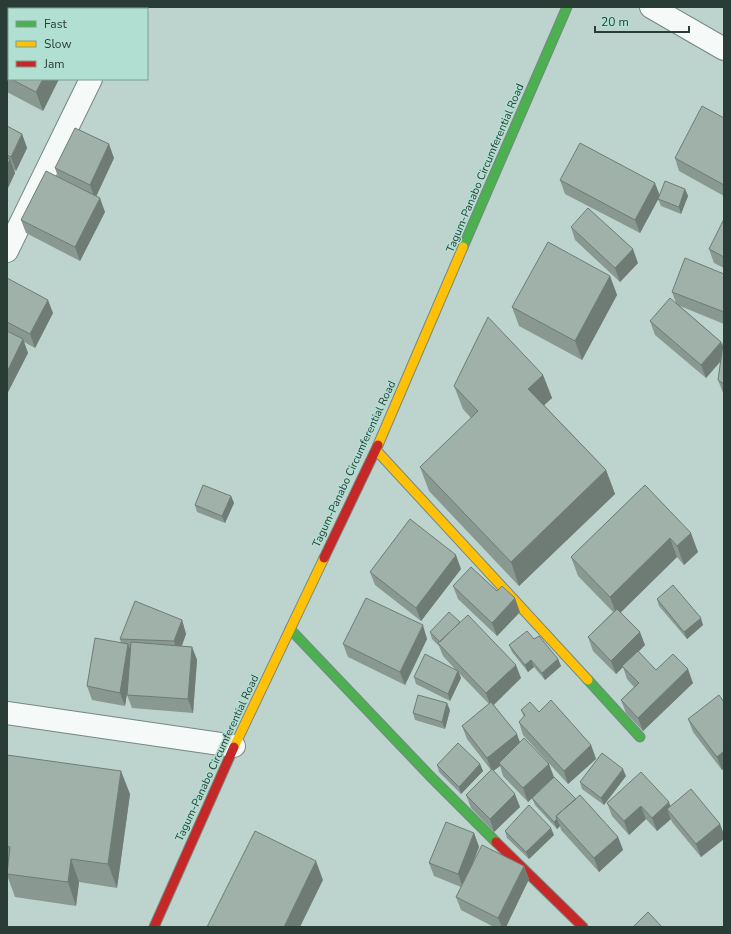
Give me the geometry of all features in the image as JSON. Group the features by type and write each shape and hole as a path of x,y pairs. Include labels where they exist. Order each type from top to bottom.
{"main road":[{"name":"Tagum-Panabo Circumferential Road","path":"154,927 234,746 376,450 567,7"},
{"path":"376,450 640,737"},
{"path":"290,629 430,776 583,927"}],"street":[{"path":"650,7 724,49"},
{"path":"7,251 91,80"},
{"path":"7,713 234,746"}],"building":[{"path":"42,7 44,8 14,8"},
{"path":"8,18 8,78 7,77"},
{"path":"13,80 42,80 36,92"},
{"path":"702,106 724,118 724,185 675,158"},
{"path":"7,126 22,134 11,157 7,155"},
{"path":"75,128 109,144 90,185 55,168"},
{"path":"580,143 655,183 635,220 560,180"},
{"path":"7,158 10,159 7,166"},
{"path":"46,171 100,198 75,247 21,220"},
{"path":"665,181 685,189 679,207 658,199"},
{"path":"588,208 633,249 615,268 571,227"},
{"path":"724,219 724,257 709,249"},
{"path":"548,242 610,276 575,341 512,307"},
{"path":"685,258 724,274 724,312 672,292"},
{"path":"7,278 48,300 30,334 7,322"},
{"path":"670,298 721,342 701,365 650,321"},
{"path":"488,317 543,375 528,389 606,470 511,562 420,467 478,411 454,386"},
{"path":"7,331 23,339 7,372"},
{"path":"724,337 724,384 718,380"},
{"path":"203,485 231,496 222,516 195,505"},
{"path":"645,485 691,533 677,546 670,538 610,597 571,557"},
{"path":"410,519 456,555 416,608 370,572"},
{"path":"471,567 497,591 502,586 515,598 492,623 453,586"},
{"path":"673,585 701,618 684,632 657,599"},
{"path":"366,598 423,625 400,672 343,644"},
{"path":"135,601 182,620 174,641 120,639"},
{"path":"617,609 640,632 611,661 588,637"},
{"path":"449,612 460,622 440,642 430,632"},
{"path":"468,615 516,665 486,693 438,643"},
{"path":"527,631 534,639 539,636 558,659 542,673 531,660 525,665 509,645"},
{"path":"95,638 128,644 120,693 87,686"},
{"path":"131,642 192,647 188,699 127,695"},
{"path":"638,651 656,670 673,654 688,669 638,718 621,700 639,683 622,666"},
{"path":"425,654 458,671 448,694 414,677"},
{"path":"418,695 447,703 442,722 413,713"},
{"path":"719,695 724,702 724,751 717,757 688,719"},
{"path":"551,700 591,745 564,771 519,722 525,715 521,710 530,702 539,712"},
{"path":"491,702 517,734 487,758 462,726"},
{"path":"524,738 549,764 523,788 499,763"},
{"path":"458,743 480,764 459,787 437,765"},
{"path":"602,753 623,769 601,798 580,782"},
{"path":"7,755 121,771 108,864 71,859 68,882 7,874 10,847 7,846"},
{"path":"492,769 515,794 490,819 466,795"},
{"path":"641,772 669,802 652,818 641,806 624,821 607,803"},
{"path":"554,777 576,799 556,816 557,819 554,822 532,798"},
{"path":"691,789 720,824 696,844 667,809"},
{"path":"580,795 618,837 594,858 556,816"},
{"path":"529,805 551,828 526,852 505,831"},
{"path":"446,822 474,833 458,874 429,863"},
{"path":"255,831 316,861 284,927 207,927"},
{"path":"482,845 524,866 498,918 456,897"},
{"path":"648,912 662,927 633,927"}],"traffic: fast":[{"path":"463,247 567,7"},
{"path":"290,629 430,776 496,842"},
{"path":"588,680 640,737"}],"traffic: slow":[{"path":"378,445 463,247"},
{"path":"376,450 588,680"},
{"path":"234,747 324,558"}],"traffic: jam":[{"path":"324,558 378,445"},
{"path":"154,927 234,747"},
{"path":"496,842 583,927"}]}
